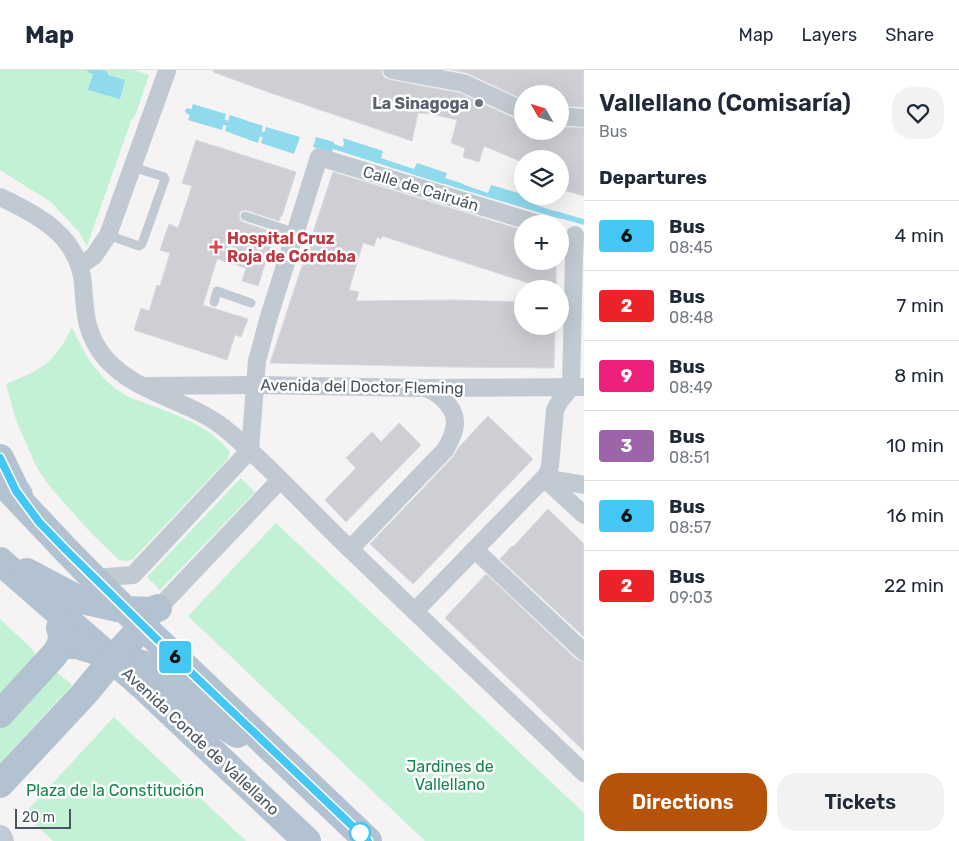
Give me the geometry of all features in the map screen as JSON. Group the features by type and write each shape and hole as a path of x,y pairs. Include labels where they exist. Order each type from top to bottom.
{"main road":[{"path":"0,458 16,491 39,522"},
{"path":"0,480 39,522"},
{"name":"Avenida Conde de Vallellano","path":"39,522 368,841"},
{"path":"0,556 78,599 124,604 113,659 84,694 0,784"},
{"path":"0,561 113,659"},
{"path":"0,714 49,662 61,645 61,632 54,617 40,597"},
{"path":"61,645 77,645 97,651 113,659"},
{"name":"Avenida Conde de Vallellano","path":"113,659 157,668 203,711 306,782"},
{"name":"Avenida Conde de Vallellano","path":"113,659 307,841"}],"street":[{"path":"392,70 464,77 514,105"},
{"path":"80,266 94,256 108,236 167,71"},
{"path":"569,117 584,118"},
{"name":"Calle de Cairuán","path":"296,233 319,157 514,216"},
{"path":"0,197 46,222 60,234 72,249 80,266 87,326 94,343 116,370 140,386 218,423 250,450 415,612 584,772"},
{"path":"124,604 133,575 250,450 257,361 296,233"},
{"path":"415,612 544,478 550,466 555,410 560,401 577,387 573,234"},
{"name":"Avenida del Doctor Fleming","path":"140,386 256,384 424,388 577,387"},
{"path":"350,549 445,450 452,438 455,423 454,414 450,406 438,394 424,388"},
{"path":"544,478 584,485"},
{"path":"544,478 584,515"},
{"path":"124,604 280,480"},
{"path":"475,550 581,650"},
{"path":"0,837 2,841"}],"lane":[{"path":"108,236 139,246 142,244 165,179 164,177 133,167"},
{"path":"244,216 296,233"},
{"path":"214,302 217,291 251,303"}],"green space":[{"path":"0,70 134,70 149,75 87,246 79,232 51,202 0,170"},
{"path":"72,327 90,361 101,376 116,389 131,398 169,412 203,428 230,452 227,460 132,560 119,560 91,533 50,487 37,468 16,420 6,384 44,366 62,345"},
{"path":"241,478 255,492 160,590 147,577"},
{"name":"Jardines de Vallellano","path":"276,523 584,813 584,841 425,841 188,616"},
{"path":"0,619 33,650 38,658 0,699"},
{"path":"53,669 72,685 0,763 0,728"},
{"name":"Plaza de la Constitución","path":"114,717 246,841 53,841 24,814"}],"water":[{"path":"94,71 125,80 120,99 88,90"},
{"path":"193,104 226,114 222,130 188,120"},
{"path":"230,115 263,126 258,143 225,131"},
{"path":"266,127 300,137 294,154 261,143"},
{"path":"316,137 334,142 334,144 343,147 343,138 383,151 381,158 414,169 417,163 447,173 443,184 333,149 332,153 313,147"},
{"path":"456,182 488,193 491,185 514,192 514,205 454,187"},
{"path":"514,205 536,205 563,214 548,215"}],"building":[{"path":"213,70 382,70 385,78 390,80 460,93 514,118 514,140 569,140 569,127 584,128 584,196 569,192 569,150 514,150 514,159 484,146 479,162 463,157 465,148 451,143 457,120 418,113 412,141 213,72"},
{"path":"451,70 584,70 584,107 569,106 569,85 514,85 514,95 467,73"},
{"name":"Hospital Cruz Roja de Córdoba","path":"196,140 296,172 279,221 246,210 241,211 239,214 240,220 243,222 275,233 258,286 242,281 246,268 217,259 203,305 248,319 241,337 235,335 227,360 134,330 141,308 149,311 157,285 160,286 170,253 160,250 169,224 178,228 192,186 182,183"},
{"path":"333,172 514,228 514,270 556,270 556,280 519,280 382,236 381,239 377,237 374,246 363,243 349,290 359,292 356,301 514,302 514,335 555,335 554,368 270,363"},
{"path":"488,416 533,459 413,584 370,544 453,457 459,447"},
{"path":"399,423 421,445 346,522 325,500 356,468 346,458 372,432 381,442"},
{"path":"548,509 584,544 584,637 500,559"},
{"path":"486,574 577,660 584,662 584,751 445,618"}],"waterway":[{"path":"90,70 105,74"},
{"path":"438,179 461,186"},
{"path":"556,214 584,222"}],"bus line":[{"name":"6","path":"0,458 16,491 39,522 102,587 368,841"}],"place":[{"name":"La Sinagoga","path":"479,103"},
{"name":"Hospital Cruz Roja de Córdoba","path":"216,247"}]}
